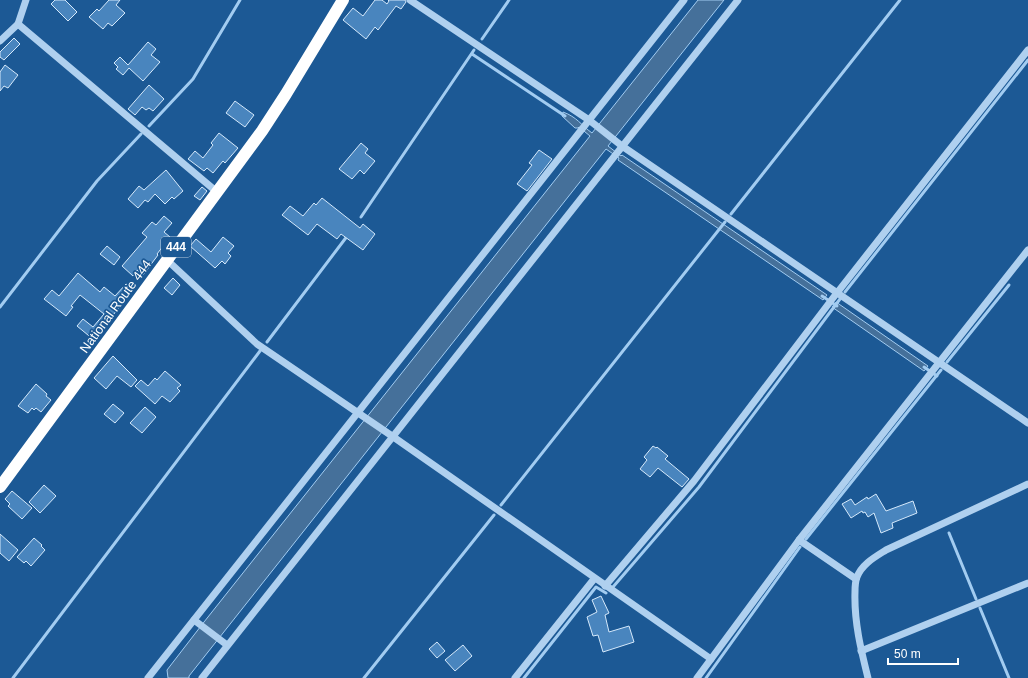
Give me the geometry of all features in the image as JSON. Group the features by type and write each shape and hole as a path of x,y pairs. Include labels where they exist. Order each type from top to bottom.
{"highway":[{"name":"National Route 444","path":"0,487 262,131 343,0"}],"street":[{"path":"0,41 18,24 26,0"},
{"path":"410,0 587,125 618,149 833,298 939,363 1028,424"},
{"path":"148,678 361,415 684,0"},
{"path":"202,678 390,435 738,0"},
{"path":"18,24 218,192"},
{"path":"605,586 694,482 833,298 1028,50"},
{"path":"698,678 799,540 1028,250"},
{"path":"167,260 257,344 390,435 711,660"},
{"path":"868,678 858,639 855,605 856,579 860,571 869,561 886,550 1028,484"},
{"path":"799,540 856,579"},
{"path":"515,678 594,579"},
{"path":"861,651 1028,583"},
{"path":"194,620 227,645"}],"water":[{"path":"698,0 724,0 608,146 827,295 823,300 618,160 619,158 606,149 189,676 189,678 168,678 167,670 204,622 590,136 579,127 575,128 562,116 563,112 575,119 592,133"},
{"path":"836,302 928,366 924,371 832,307"}],"building":[{"path":"55,0 65,0 77,12 68,21 51,4"},
{"path":"109,0 120,0 116,5 125,13 112,26 108,23 103,29 89,17 97,9 99,11"},
{"path":"375,0 382,0 387,4 389,1 388,0 405,0 406,2 401,9 396,6 378,30 375,27 366,39 343,20 353,8 363,16"},
{"path":"14,38 20,44 4,60 0,57 0,52"},
{"path":"148,42 156,49 151,55 160,62 143,81 129,68 123,75 116,69 118,67 114,63 120,57 128,65"},
{"path":"5,65 18,75 8,88 4,86 0,91 0,72"},
{"path":"149,85 164,99 153,111 149,108 146,110 142,107 135,115 128,109"},
{"path":"235,101 254,115 245,127 226,113"},
{"path":"219,133 238,148 225,163 223,161 213,173 207,168 204,171 188,159 195,151 203,158 213,145 211,143"},
{"path":"361,143 368,149 365,153 375,161 364,174 360,170 352,179 339,169"},
{"path":"539,150 552,159 527,191 517,184 532,165 529,163"},
{"path":"166,170 183,191 174,199 172,197 165,204 155,194 148,202 145,200 138,208 128,199 139,186 144,190"},
{"path":"202,187 207,191 200,200 194,196"},
{"path":"322,198 360,228 363,224 375,234 363,250 341,234 337,239 317,224 308,235 282,215 290,206 303,216 314,203 316,205"},
{"path":"164,216 172,223 164,232 170,237 143,275 137,270 133,276 122,266 147,237 142,233 152,222 156,225"},
{"path":"223,237 234,246 228,253 231,256 225,264 222,261 215,268 190,246 196,239 211,252"},
{"path":"107,246 120,257 114,265 100,254"},
{"path":"78,273 100,292 104,287 115,296 126,284 133,289 94,340 77,326 83,319 93,327 104,314 80,295 71,306 73,307 66,316 44,299 52,290 59,296"},
{"path":"173,278 180,285 172,295 164,288"},
{"path":"113,356 137,380 131,387 117,376 106,389 94,378"},
{"path":"165,371 181,385 177,388 180,391 170,402 162,396 155,404 135,386 141,380 148,386 155,378 157,380"},
{"path":"36,384 51,400 41,412 36,408 34,410 32,408 28,413 18,406"},
{"path":"113,404 124,413 115,423 104,414"},
{"path":"145,407 156,417 142,433 130,423"},
{"path":"653,446 656,448 657,447 668,456 665,459 689,479 682,487 658,468 650,477 640,469 647,460 644,457"},
{"path":"44,485 56,496 40,513 29,502"},
{"path":"12,491 32,508 22,519 8,506 10,504 5,499"},
{"path":"876,494 886,511 913,501 917,513 892,523 893,528 881,533 874,513 868,517 865,512 863,513 862,511 851,518 842,504 851,499 855,505 867,497 868,499"},
{"path":"0,534 18,550 9,561 0,553"},
{"path":"34,538 45,550 31,566 26,561 24,563 17,557"},
{"path":"601,596 609,613 605,615 609,632 629,626 634,642 603,652 598,635 593,636 587,617 597,612 592,600"},
{"path":"437,642 445,651 437,658 429,649"},
{"path":"463,645 472,656 455,671 445,660"}],"waterway":[{"path":"149,126 193,79 240,0"},
{"path":"482,39 509,0"},
{"path":"731,214 900,0"},
{"path":"361,217 474,50"},
{"path":"472,54 565,116"},
{"path":"845,292 1028,60"},
{"path":"0,307 97,181 141,134"},
{"path":"501,505 725,222"},
{"path":"267,342 348,235"},
{"path":"947,362 1009,285"},
{"path":"822,296 837,306"},
{"path":"613,587 699,487 840,299"},
{"path":"13,678 260,351"},
{"path":"924,367 937,376"},
{"path":"806,539 941,370"},
{"path":"364,678 494,515"},
{"path":"949,533 976,599"},
{"path":"706,678 800,547"},
{"path":"524,678 596,587 606,593"},
{"path":"980,608 1009,678"}]}
